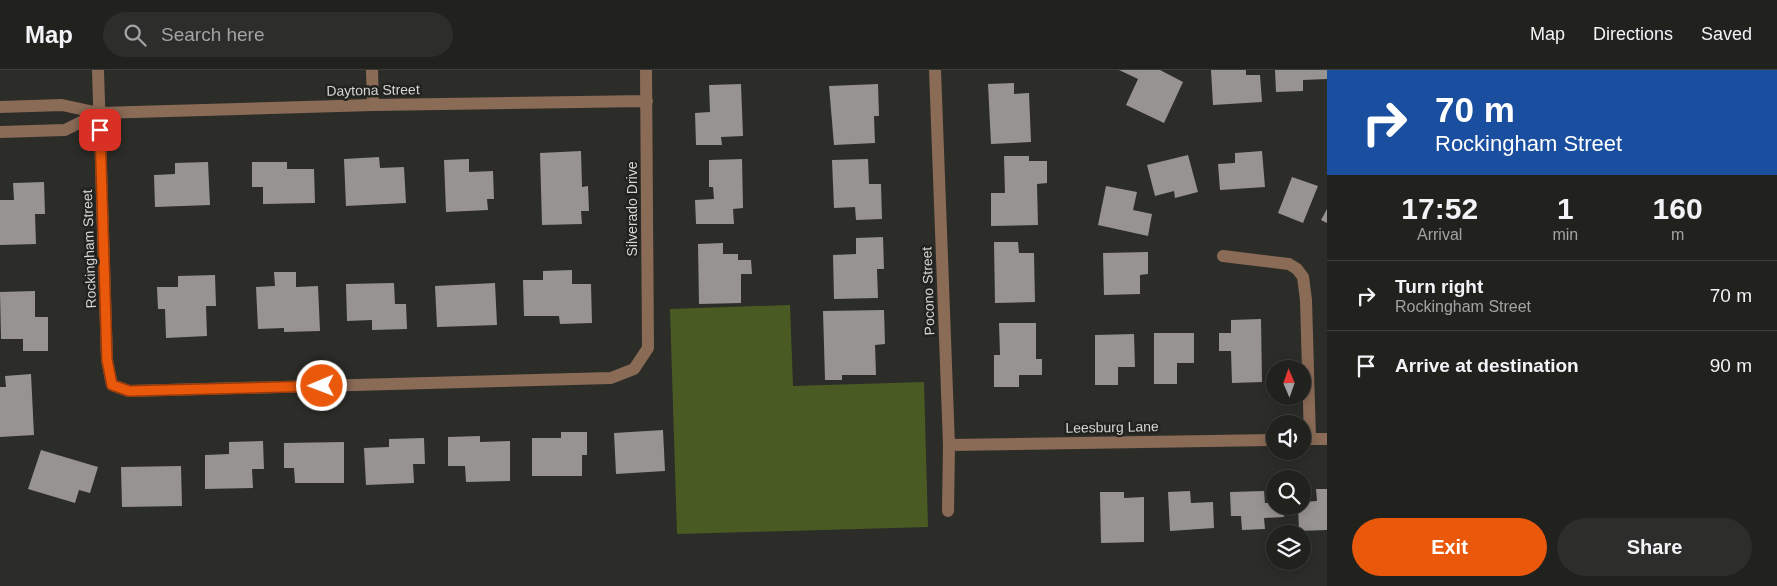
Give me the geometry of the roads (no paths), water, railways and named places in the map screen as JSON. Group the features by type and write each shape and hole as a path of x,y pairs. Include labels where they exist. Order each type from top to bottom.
{"street":[{"name":"Rockingham Street","path":"98,70 107,360 112,385 129,391 611,378 634,369"},
{"path":"372,70 373,105"},
{"name":"Silverado Drive","path":"634,369 648,348 646,70"},
{"name":"Pocono Street","path":"935,70 948,445 948,511"},
{"name":"Daytona Street","path":"0,107 62,105 99,113 373,105 647,101"},
{"name":"Daytona Street","path":"0,132 65,130 99,113"},
{"path":"1223,256 1289,264 1297,269 1303,277 1306,300 1306,415"},
{"path":"1311,439 1327,439"},
{"name":"Leesburg Lane","path":"948,445 1266,440"}]}
